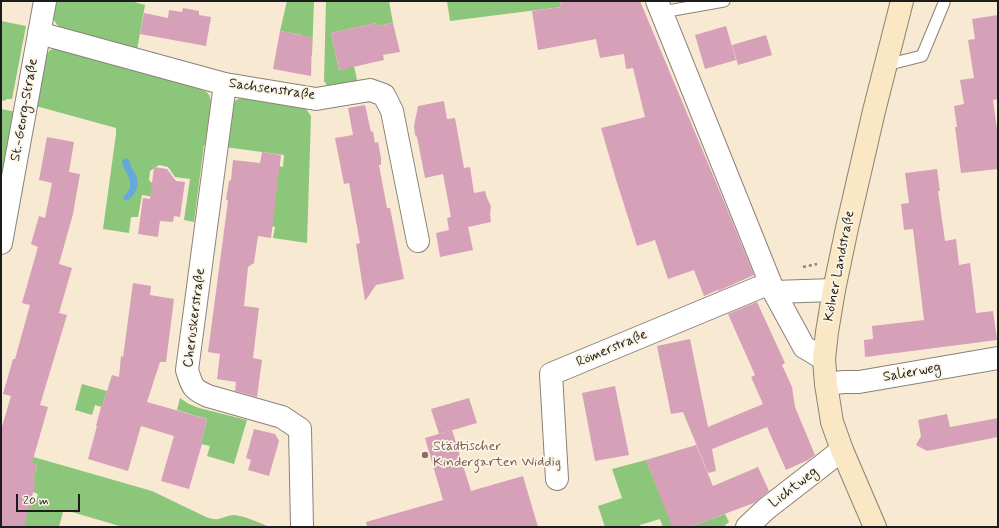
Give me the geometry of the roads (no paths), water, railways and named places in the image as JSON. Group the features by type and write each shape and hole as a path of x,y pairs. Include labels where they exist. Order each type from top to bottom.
{"main road":[{"name":"Kölner Landstraße","path":"875,527 842,450 832,422 824,359 834,290 847,228 874,111 902,1"}],"street":[{"name":"St.-Georg-Straße","path":"1,242 45,1"},
{"path":"660,7 770,284 804,347 824,359"},
{"name":"Sachsenstraße","path":"39,34 225,84 316,99 370,90 384,95 392,111 418,240"},
{"name":"Cheruskerstraße","path":"225,84 187,370 192,384 198,391 208,396 282,417 300,429 302,527"},
{"name":"Römerstraße","path":"557,479 551,374 770,284 834,290"},
{"name":"Salierweg","path":"826,384 859,382 998,358"},
{"name":"Lichtweg","path":"747,527 766,509 842,450"}],"lane":[{"path":"660,7 724,1"},
{"path":"886,65 922,56 944,3"}],"water":[{"path":"125,158 129,160 138,182 132,197 125,201 123,198 129,190 130,182 122,161"}],"place":[{"name":"Städtischer Kindergarten Widdig","path":"425,455"}]}
